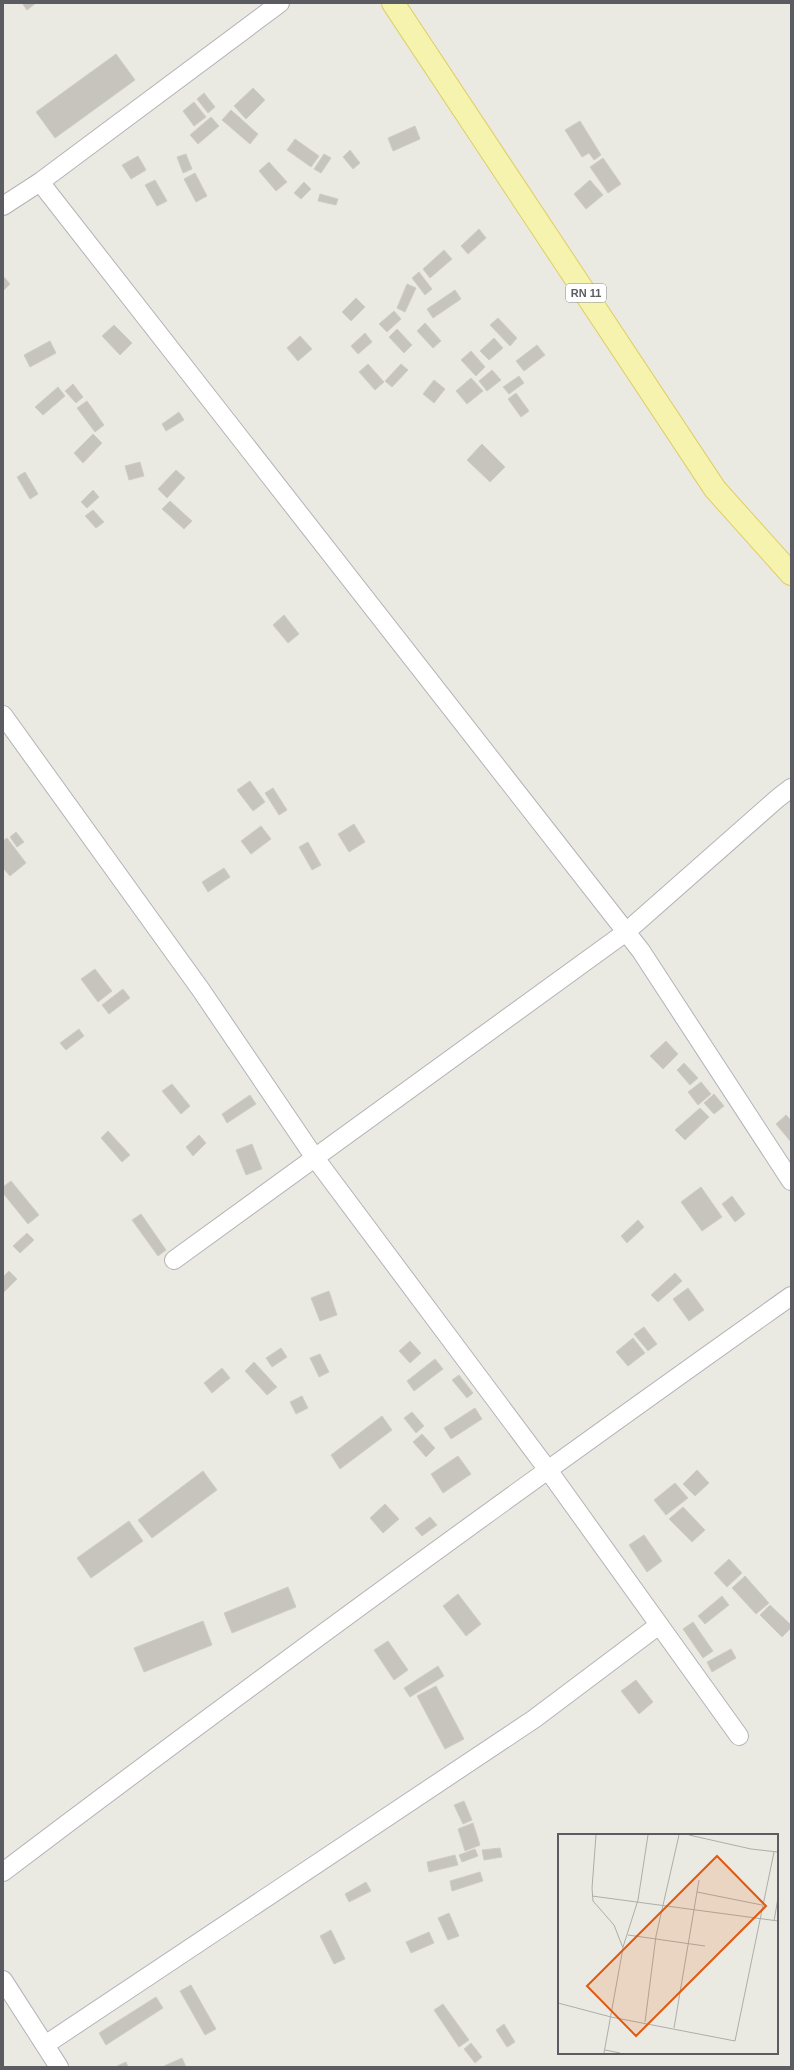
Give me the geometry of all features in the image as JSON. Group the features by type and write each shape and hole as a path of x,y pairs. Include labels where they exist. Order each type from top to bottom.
{"main road":[{"name":"RN 11","path":"393,3 715,489 791,574"}],"street":[{"path":"3,206 40,182 280,3"},
{"path":"40,182 641,951 791,1181"},
{"path":"3,715 200,990 315,1158 548,1470 739,1736"},
{"path":"174,1260 626,932 791,788"},
{"path":"3,1872 99,1799 548,1470 791,1296"},
{"path":"45,2044 534,1719 659,1625"},
{"path":"3,1980 59,2067"}],"building":[{"path":"22,3 36,3 27,10"},
{"path":"116,54 135,80 55,138 36,112"},
{"path":"253,88 265,100 246,119 234,106"},
{"path":"204,93 215,107 208,113 197,99"},
{"path":"194,102 206,117 194,126 183,111"},
{"path":"231,110 258,134 250,144 222,120"},
{"path":"211,117 219,126 198,144 190,135"},
{"path":"580,121 601,155 594,160 589,153 582,157 565,130"},
{"path":"415,126 420,139 393,151 388,138"},
{"path":"295,139 319,156 311,167 287,150"},
{"path":"350,150 360,163 353,169 343,157"},
{"path":"186,154 192,169 183,173 177,157"},
{"path":"324,154 331,158 321,173 314,169"},
{"path":"138,156 146,170 131,179 122,165"},
{"path":"603,158 621,184 608,193 590,167"},
{"path":"269,162 287,182 276,191 259,171"},
{"path":"195,173 207,196 196,202 184,179"},
{"path":"155,180 167,201 157,206 145,185"},
{"path":"590,180 603,195 586,209 574,194"},
{"path":"304,182 311,189 301,199 294,193"},
{"path":"320,194 338,199 336,205 318,201"},
{"path":"479,229 486,238 468,254 461,246"},
{"path":"444,250 452,259 430,278 423,269"},
{"path":"419,272 432,289 425,295 412,278"},
{"path":"3,276 10,284 3,291"},
{"path":"407,284 416,288 405,312 397,308"},
{"path":"455,290 461,299 433,318 427,309"},
{"path":"356,298 365,307 351,321 342,312"},
{"path":"394,311 401,319 387,332 379,324"},
{"path":"498,318 517,338 510,346 490,325"},
{"path":"425,323 441,341 433,348 417,331"},
{"path":"114,325 132,343 120,355 102,336"},
{"path":"397,329 412,345 404,353 389,337"},
{"path":"365,333 372,342 358,354 351,346"},
{"path":"300,336 312,349 298,361 287,348"},
{"path":"494,338 503,348 489,360 480,351"},
{"path":"50,341 56,353 30,367 24,355"},
{"path":"537,345 545,355 524,371 516,361"},
{"path":"471,351 485,367 476,376 461,360"},
{"path":"368,364 384,382 375,390 359,372"},
{"path":"401,364 408,370 392,387 385,381"},
{"path":"492,370 501,380 487,391 479,381"},
{"path":"519,376 524,383 509,394 503,387"},
{"path":"471,378 483,391 467,404 456,391"},
{"path":"434,380 445,389 434,403 423,394"},
{"path":"73,384 83,397 76,403 65,391"},
{"path":"58,387 65,396 43,415 35,407"},
{"path":"516,393 529,411 521,417 508,399"},
{"path":"87,401 104,425 95,432 77,408"},
{"path":"179,412 184,420 166,431 162,424"},
{"path":"93,434 102,443 83,463 74,453"},
{"path":"482,444 505,467 490,482 467,460"},
{"path":"140,462 144,476 129,480 125,466"},
{"path":"176,470 185,478 167,498 158,489"},
{"path":"25,472 38,494 30,499 17,477"},
{"path":"93,490 99,497 87,508 81,502"},
{"path":"170,501 192,521 184,529 162,509"},
{"path":"93,510 104,522 96,528 85,516"},
{"path":"284,615 299,634 288,643 273,625"},
{"path":"250,781 265,802 253,811 237,790"},
{"path":"273,788 287,810 279,815 265,793"},
{"path":"354,824 365,842 349,852 338,834"},
{"path":"261,826 271,839 251,854 241,841"},
{"path":"16,832 24,842 17,847 10,837"},
{"path":"7,838 26,863 10,876 3,868 3,841"},
{"path":"308,842 321,865 312,870 299,847"},
{"path":"224,868 230,877 208,892 202,882"},
{"path":"95,969 112,991 98,1002 81,979"},
{"path":"123,989 130,998 109,1014 102,1005"},
{"path":"79,1029 84,1036 66,1050 60,1043"},
{"path":"666,1041 678,1054 663,1069 650,1056"},
{"path":"684,1063 698,1078 690,1085 677,1070"},
{"path":"701,1082 711,1094 698,1105 688,1092"},
{"path":"172,1084 190,1106 181,1114 162,1091"},
{"path":"714,1094 724,1106 714,1114 704,1103"},
{"path":"250,1095 256,1104 227,1123 222,1114"},
{"path":"700,1108 709,1117 685,1140 675,1130"},
{"path":"786,1115 791,1120 791,1142 776,1124"},
{"path":"108,1131 130,1155 122,1162 101,1138"},
{"path":"199,1135 206,1143 193,1156 186,1147"},
{"path":"252,1144 262,1169 246,1175 236,1150"},
{"path":"11,1181 39,1215 28,1224 3,1193 3,1187"},
{"path":"701,1187 722,1217 702,1231 681,1202"},
{"path":"732,1196 745,1214 735,1222 722,1204"},
{"path":"141,1214 166,1250 158,1256 132,1220"},
{"path":"638,1220 644,1227 627,1243 621,1236"},
{"path":"27,1233 34,1240 20,1253 13,1246"},
{"path":"9,1271 17,1279 3,1293 3,1277"},
{"path":"675,1273 682,1281 658,1302 651,1295"},
{"path":"688,1288 704,1310 689,1321 673,1299"},
{"path":"329,1291 337,1315 320,1321 311,1298"},
{"path":"644,1327 657,1344 648,1351 634,1334"},
{"path":"633,1338 645,1353 628,1366 616,1352"},
{"path":"410,1341 421,1353 410,1363 399,1351"},
{"path":"281,1348 287,1357 272,1367 266,1358"},
{"path":"320,1354 329,1372 319,1377 310,1358"},
{"path":"435,1359 443,1369 414,1391 407,1381"},
{"path":"254,1362 277,1387 267,1395 245,1371"},
{"path":"222,1368 230,1378 212,1393 204,1383"},
{"path":"459,1375 473,1393 467,1398 452,1380"},
{"path":"302,1396 308,1408 296,1414 290,1402"},
{"path":"475,1408 482,1419 451,1439 444,1428"},
{"path":"412,1412 424,1426 416,1433 404,1418"},
{"path":"382,1416 392,1430 340,1469 331,1455"},
{"path":"422,1434 435,1448 426,1457 413,1442"},
{"path":"458,1456 471,1474 443,1493 431,1474"},
{"path":"697,1470 709,1483 695,1496 683,1484"},
{"path":"203,1471 217,1490 152,1538 138,1520"},
{"path":"675,1483 688,1498 666,1515 654,1500"},
{"path":"385,1504 399,1519 383,1533 370,1518"},
{"path":"683,1507 705,1530 692,1542 669,1519"},
{"path":"430,1517 437,1525 422,1536 415,1528"},
{"path":"129,1521 143,1541 91,1578 77,1558"},
{"path":"644,1535 662,1561 647,1572 629,1545"},
{"path":"729,1559 742,1573 727,1587 714,1573"},
{"path":"745,1576 769,1603 756,1614 732,1588"},
{"path":"288,1587 296,1607 232,1633 224,1613"},
{"path":"458,1594 481,1624 466,1636 443,1606"},
{"path":"722,1596 729,1605 705,1624 698,1616"},
{"path":"770,1605 791,1625 791,1628 782,1637 760,1615"},
{"path":"203,1621 212,1645 144,1672 134,1648"},
{"path":"693,1622 713,1651 703,1658 683,1629"},
{"path":"388,1641 408,1670 394,1680 374,1650"},
{"path":"731,1649 736,1658 712,1672 707,1662"},
{"path":"438,1666 444,1676 410,1697 404,1688"},
{"path":"636,1680 653,1702 639,1714 621,1691"},
{"path":"436,1686 464,1739 445,1749 417,1696"},
{"path":"464,1801 472,1820 463,1824 454,1805"},
{"path":"473,1823 480,1845 465,1851 458,1829"},
{"path":"500,1848 502,1857 484,1860 482,1850"},
{"path":"475,1849 478,1856 462,1862 459,1855"},
{"path":"455,1855 458,1865 429,1872 427,1862"},
{"path":"480,1872 483,1881 452,1891 450,1881"},
{"path":"366,1882 371,1891 349,1902 345,1894"},
{"path":"449,1913 459,1936 448,1940 438,1918"},
{"path":"331,1930 345,1959 334,1964 320,1936"},
{"path":"429,1932 434,1943 411,1953 406,1942"},
{"path":"191,1985 216,2029 205,2035 180,1991"},
{"path":"156,1997 163,2008 106,2045 99,2033"},
{"path":"443,2004 469,2040 459,2047 434,2010"},
{"path":"504,2024 515,2042 507,2047 496,2030"},
{"path":"471,2043 482,2057 475,2063 464,2049"},
{"path":"182,2058 186,2067 162,2067"},
{"path":"126,2062 128,2067 115,2067"}]}
